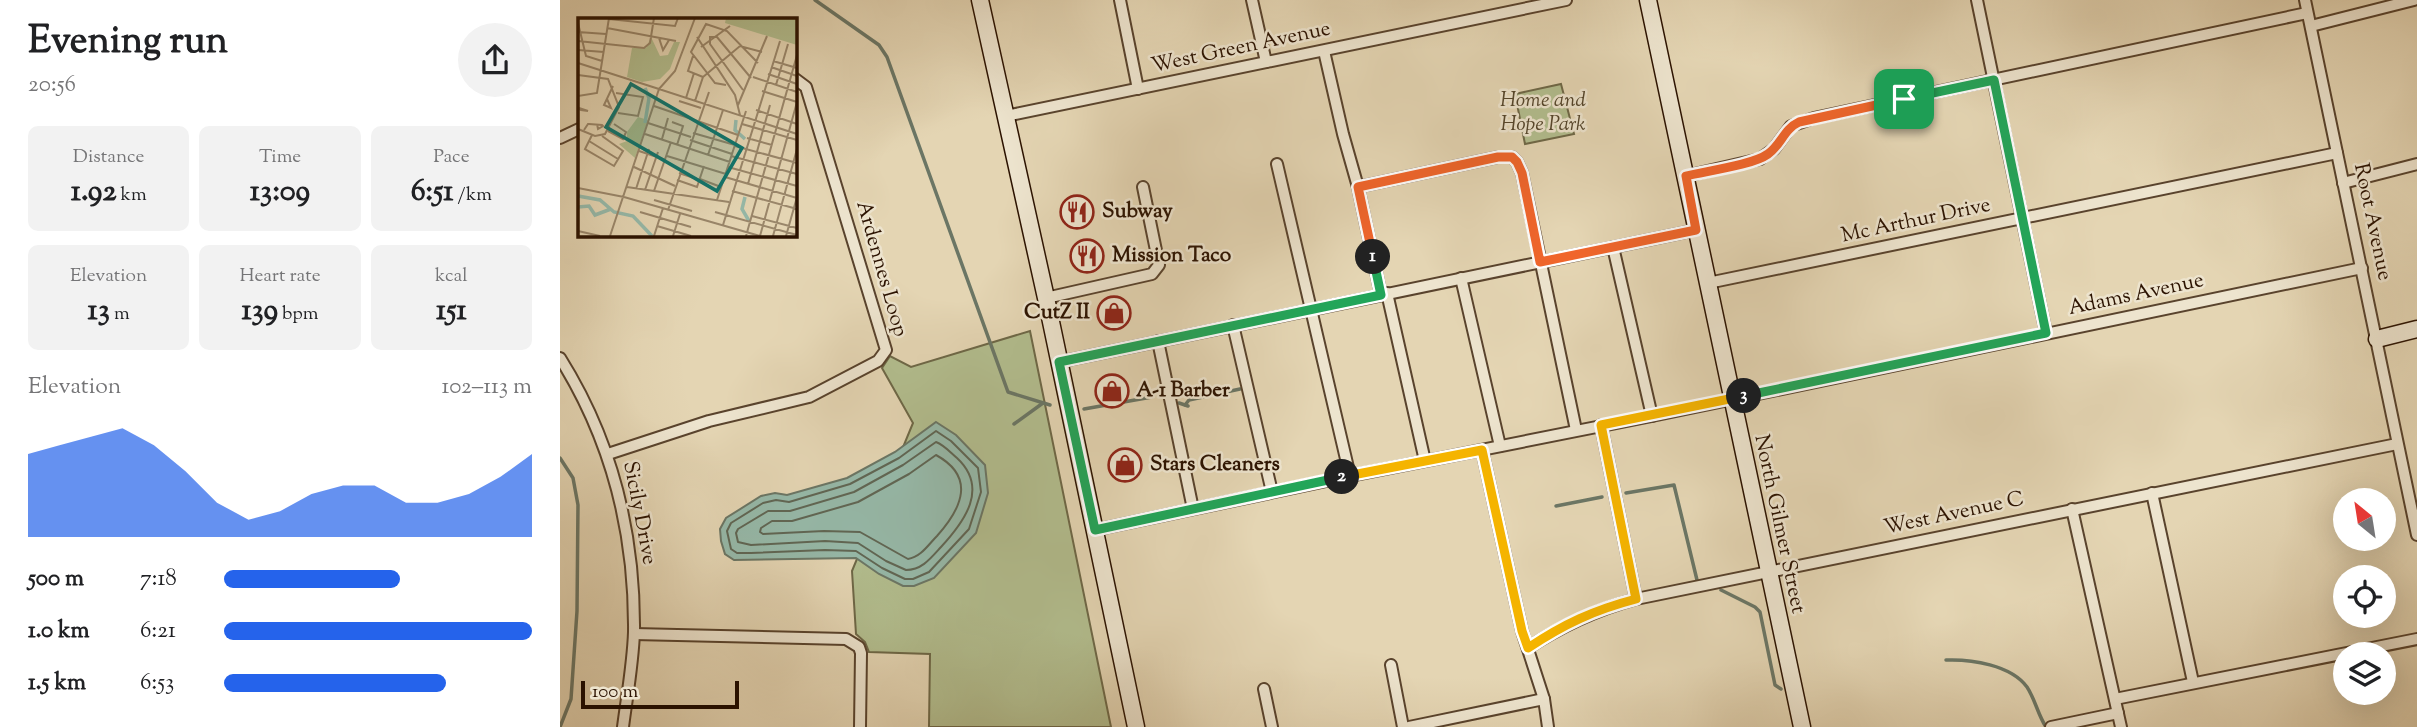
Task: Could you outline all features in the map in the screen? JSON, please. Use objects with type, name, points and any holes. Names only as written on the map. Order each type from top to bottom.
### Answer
[{"type":"street","points":[[981,0],[1136,727]]},
{"type":"street","points":[[1119,0],[1139,89]]},
{"type":"street","points":[[1252,0],[1266,62]]},
{"type":"street","name":"West Green Avenue","points":[[1006,116],[1566,0]]},
{"type":"street","name":"North Gilmer Street","points":[[1648,0],[1802,727]]},
{"type":"street","points":[[1977,0],[2046,333]]},
{"type":"street","name":"Root Avenue","points":[[2305,0],[2398,444],[2413,496],[2417,535]]},
{"type":"street","points":[[2311,26],[2414,0]]},
{"type":"street","points":[[1686,176],[1760,159],[1773,149],[1791,126],[1799,122],[2307,13]]},
{"type":"street","points":[[1325,51],[1343,134],[1425,461]]},
{"type":"street","name":"Ardennes Loop","points":[[608,454],[709,421],[809,397],[878,361],[886,350],[806,87],[796,78]]},
{"type":"street","points":[[560,138],[578,129]]},
{"type":"street","name":"Mc Arthur Drive","points":[[1708,283],[2337,153]]},
{"type":"street","points":[[1358,187],[1498,157],[1512,157],[1517,162],[1522,173],[1576,430]]},
{"type":"street","points":[[1277,164],[1350,476]]},
{"type":"street","points":[[2343,183],[2417,164]]},
{"type":"street","points":[[1046,298],[1155,272],[1159,265],[1143,187]]},
{"type":"street","points":[[1059,362],[1696,230]]},
{"type":"street","points":[[1613,247],[1652,416]]},
{"type":"street","name":"Adams Avenue","points":[[1095,530],[2362,268]]},
{"type":"street","points":[[1461,278],[1500,446]]},
{"type":"street","points":[[1233,325],[1272,492]]},
{"type":"street","points":[[2377,339],[2417,329]]},
{"type":"street","points":[[1158,341],[1193,509]]},
{"type":"street","name":"Sicily Drive","points":[[560,358],[576,383],[608,454],[630,548],[634,634],[623,727]]},
{"type":"street","points":[[1601,425],[1636,599]]},
{"type":"street","name":"West Avenue C","points":[[1528,648],[1590,613],[1636,599],[2398,444]]},
{"type":"street","points":[[1482,450],[1519,618],[1544,699],[1548,727]]},
{"type":"street","points":[[2152,493],[2193,682]]},
{"type":"street","points":[[2072,509],[2121,727]]},
{"type":"street","points":[[634,634],[846,639],[859,647],[861,653],[860,727]]},
{"type":"street","points":[[2115,699],[2417,639]]},
{"type":"street","points":[[1391,665],[1403,727]]},
{"type":"street","points":[[1264,689],[1272,727]]},
{"type":"street","points":[[1409,727],[1544,699]]},
{"type":"street","points":[[2052,727],[2118,713]]},
{"type":"green space","name":"Home and Hope Park","points":[[1561,84],[1574,134],[1525,144],[1515,94]]},
{"type":"green space","points":[[1030,331],[1111,727],[929,727],[930,654],[869,652],[865,642],[856,634],[852,571],[913,423],[882,368],[890,356],[911,367]]},
{"type":"water","points":[[936,422],[956,435],[985,465],[988,493],[976,533],[934,578],[914,586],[903,586],[856,558],[734,560],[725,554],[720,529],[726,518],[761,496],[775,493],[787,495],[847,478],[895,452]]},
{"type":"waterway","points":[[815,0],[879,45],[887,57],[1008,392],[1050,405]]},
{"type":"waterway","points":[[1185,405],[1189,400],[1240,389]]},
{"type":"waterway","points":[[1084,409],[1152,397]]},
{"type":"waterway","points":[[1014,424],[1043,403]]},
{"type":"waterway","points":[[1179,403],[1188,406]]},
{"type":"waterway","points":[[560,458],[573,478],[578,505],[577,611],[571,699],[560,727]]},
{"type":"waterway","points":[[1626,493],[1674,485],[1697,580]]},
{"type":"waterway","points":[[1556,506],[1602,497]]},
{"type":"waterway","points":[[1721,590],[1760,612],[1775,685],[1781,689]]},
{"type":"waterway","points":[[1946,660],[1990,665],[2020,679],[2027,687],[2046,727]]},
{"type":"place","name":"Subway","points":[[1077,212]]},
{"type":"place","name":"Mission Taco","points":[[1087,256]]},
{"type":"place","name":"CutZ II","points":[[1114,313]]},
{"type":"place","name":"A-1 Barber","points":[[1112,391]]},
{"type":"place","name":"Stars Cleaners","points":[[1125,465]]},
{"type":"route","points":[[1994,80],[2046,333],[1601,425],[1636,599],[1590,613],[1528,648],[1482,450],[1095,530],[1059,362],[1381,295],[1358,187],[1498,157],[1512,157],[1522,173],[1540,262],[1696,230],[1686,176],[1760,159],[1773,149],[1791,126],[1799,122],[1904,99],[1994,80]]}]
